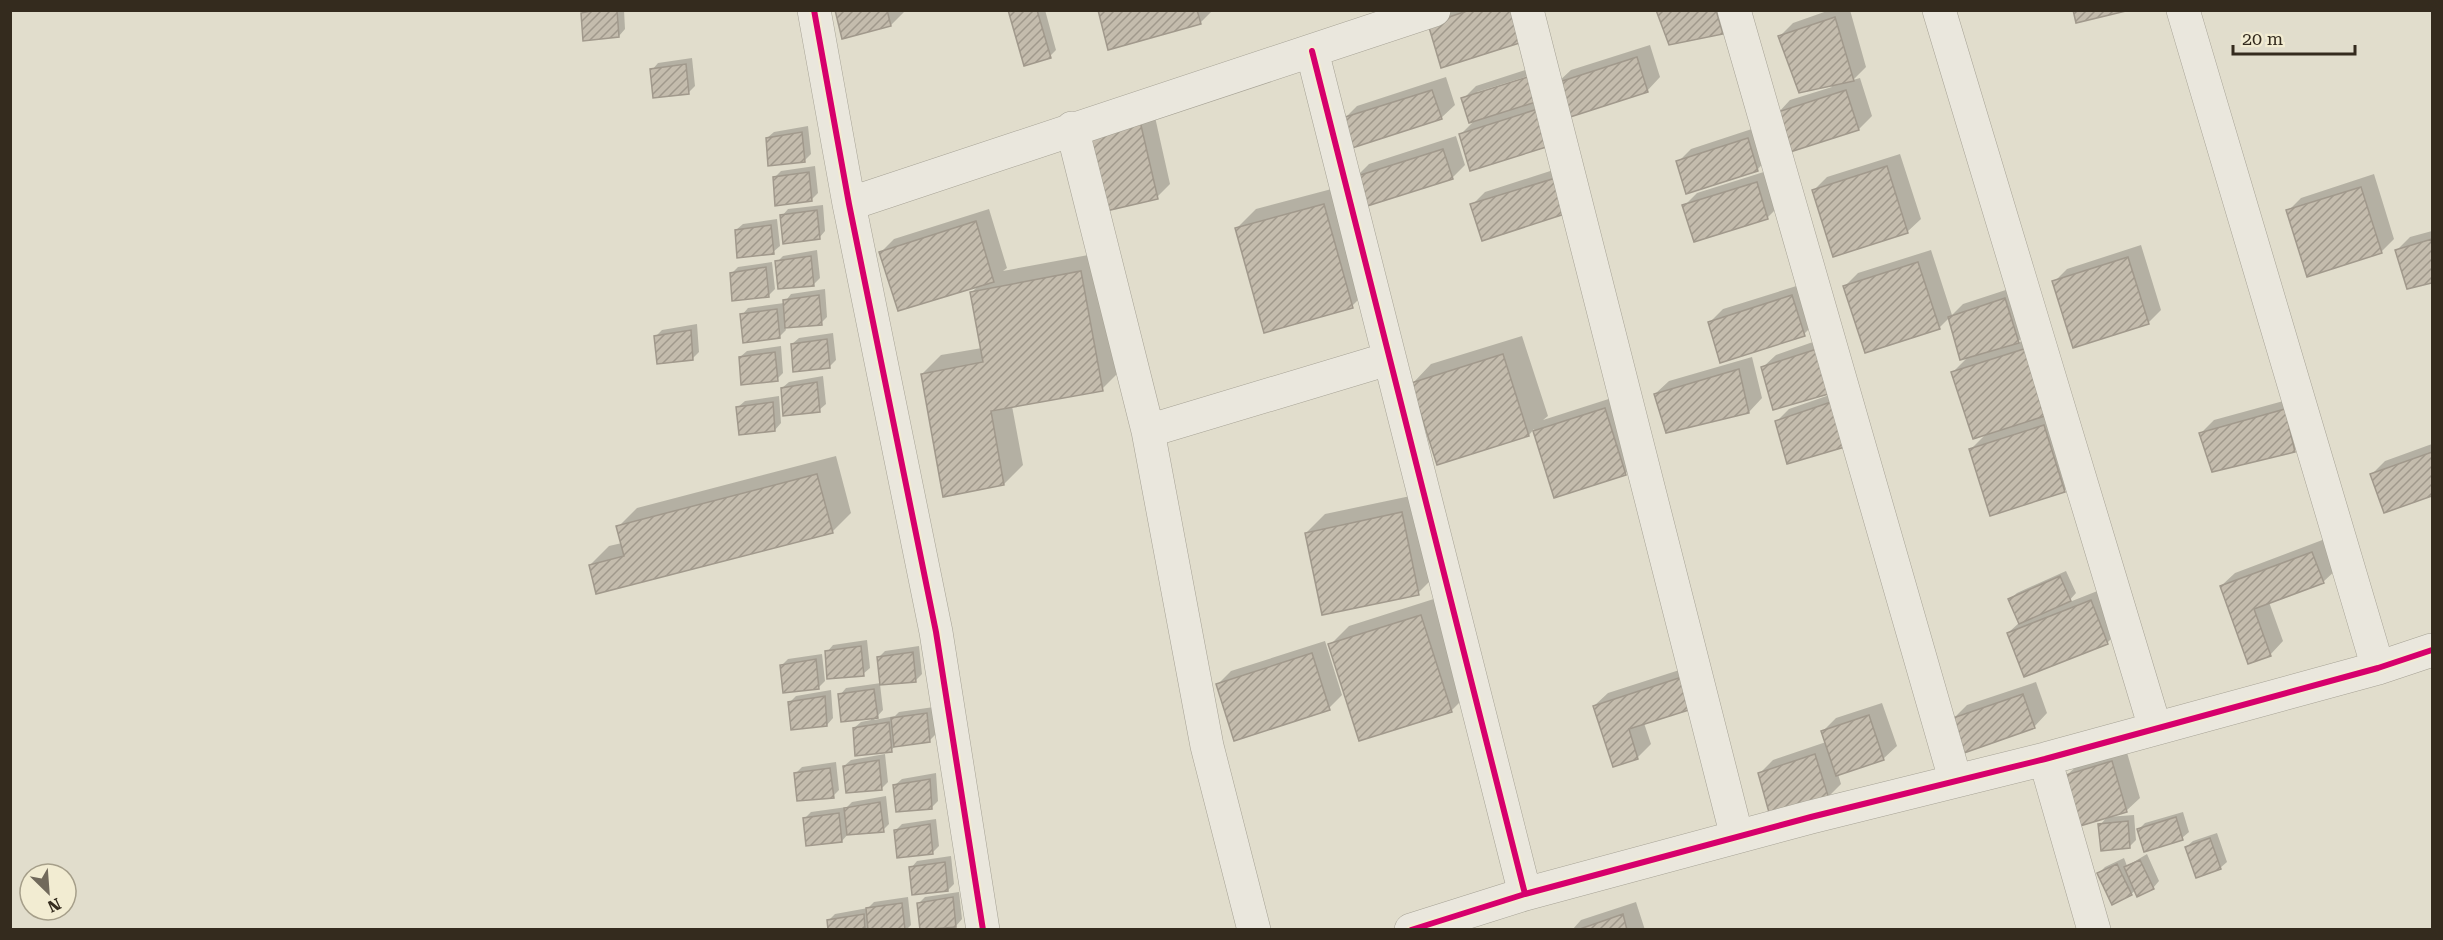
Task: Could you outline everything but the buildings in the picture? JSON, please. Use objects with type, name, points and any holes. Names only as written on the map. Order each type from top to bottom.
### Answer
[{"type":"street","points":[[814,10],[849,204],[936,632],[983,930]]},
{"type":"street","points":[[849,204],[1072,128],[1434,10]]},
{"type":"street","points":[[1527,10],[1737,837]]},
{"type":"street","points":[[1734,10],[1955,779]]},
{"type":"street","points":[[1939,10],[2155,728]]},
{"type":"street","points":[[2183,10],[2378,668]]},
{"type":"street","points":[[1312,51],[1388,359],[1512,908]]},
{"type":"street","points":[[1072,128],[1148,431],[1207,746],[1254,930]]},
{"type":"street","points":[[1148,431],[1388,359]]},
{"type":"street","points":[[1411,930],[1512,908],[1737,837],[1955,779],[2045,759],[2378,668],[2433,650]]},
{"type":"street","points":[[2045,759],[2094,930]]},
{"type":"cycle path","points":[[814,10],[849,204],[936,632],[983,930]]},
{"type":"cycle path","points":[[1312,51],[1525,894]]},
{"type":"cycle path","points":[[1411,930],[1525,894],[1811,817],[2045,759],[2378,668],[2432,650]]}]
